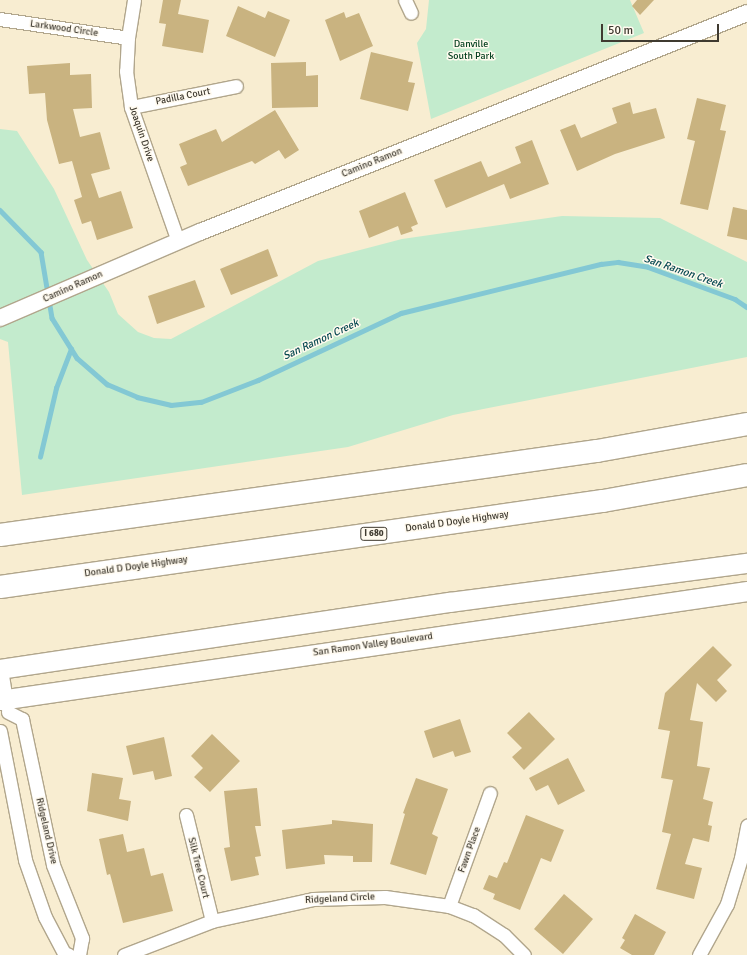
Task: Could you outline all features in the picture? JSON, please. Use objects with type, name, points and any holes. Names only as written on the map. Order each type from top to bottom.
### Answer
[{"type":"highway","points":[[0,535],[590,452],[747,424]]},
{"type":"highway","name":"Donald D Doyle Highway","points":[[0,587],[603,501],[747,475]]},
{"type":"main road","points":[[0,669],[433,604],[747,563]]},
{"type":"main road","name":"San Ramon Valley Boulevard","points":[[4,708],[747,591]]},
{"type":"street","name":"Joaquin Drive","points":[[134,0],[128,38],[126,71],[131,107],[178,241]]},
{"type":"street","points":[[405,0],[411,12]]},
{"type":"street","name":"Camino Ramon","points":[[0,318],[178,241],[747,13]]},
{"type":"street","name":"Larkwood Circle","points":[[0,19],[128,38]]},
{"type":"street","name":"Padilla Court","points":[[131,107],[236,86]]},
{"type":"street","points":[[0,669],[4,708]]},
{"type":"street","name":"Ridgeland Drive","points":[[4,708],[22,720],[53,865],[82,938],[80,955]]},
{"type":"street","points":[[0,731],[25,860],[45,917],[64,953],[69,955]]},
{"type":"street","name":"Fawn Place","points":[[449,906],[490,794]]},
{"type":"street","name":"Silk Tree Court","points":[[186,815],[212,921]]},
{"type":"street","points":[[699,955],[727,904],[742,858],[747,826]]},
{"type":"street","name":"Ridgeland Circle","points":[[124,955],[212,921],[313,899],[384,897],[449,906],[473,915],[504,935],[524,955]]},
{"type":"green space","name":"Danville South Park","points":[[429,0],[630,0],[644,33],[431,119],[417,43],[426,29]]},
{"type":"green space","points":[[0,129],[17,131],[54,189],[87,260],[109,292],[118,314],[138,332],[154,338],[171,339],[318,261],[402,239],[562,216],[660,218],[747,262],[747,357],[453,415],[348,447],[22,495],[8,342],[0,339]]},
{"type":"building","points":[[163,0],[181,0],[178,14],[209,20],[203,53],[162,46],[166,24],[159,23]]},
{"type":"building","points":[[637,0],[654,0],[640,15],[632,6]]},
{"type":"building","points":[[238,6],[265,18],[268,11],[290,20],[275,57],[226,36]]},
{"type":"building","points":[[344,12],[346,18],[359,13],[373,46],[340,61],[325,20]]},
{"type":"building","points":[[371,52],[413,62],[408,82],[415,83],[408,111],[360,99]]},
{"type":"building","points":[[306,62],[306,76],[318,75],[318,107],[272,108],[271,63]]},
{"type":"building","points":[[70,63],[70,75],[91,74],[92,108],[73,109],[80,137],[100,132],[110,169],[91,174],[99,198],[121,191],[133,228],[97,240],[91,221],[82,224],[74,200],[82,197],[72,161],[59,164],[47,120],[45,93],[29,94],[27,66]]},
{"type":"building","points":[[697,98],[726,105],[720,130],[726,131],[708,210],[680,204],[695,141],[687,139]]},
{"type":"building","points":[[630,102],[633,114],[656,108],[665,138],[615,154],[577,171],[560,130],[575,124],[581,138],[617,123],[612,108]]},
{"type":"building","points":[[275,110],[299,150],[285,159],[279,150],[255,164],[252,161],[188,186],[180,167],[187,164],[179,144],[216,129],[222,142]]},
{"type":"building","points":[[532,140],[549,184],[510,199],[504,184],[446,208],[434,180],[481,161],[488,177],[521,163],[515,147]]},
{"type":"building","points":[[405,192],[418,224],[411,227],[413,231],[401,235],[398,226],[369,238],[359,211]]},
{"type":"building","points":[[733,207],[747,210],[747,240],[727,236]]},
{"type":"building","points":[[268,249],[278,276],[231,295],[220,269]]},
{"type":"building","points":[[195,280],[205,307],[157,324],[148,296]]},
{"type":"building","points":[[713,646],[732,665],[717,680],[727,691],[716,702],[697,683],[690,720],[703,722],[697,766],[710,768],[703,799],[713,802],[708,825],[712,826],[709,842],[693,838],[685,864],[702,868],[694,899],[656,889],[671,834],[662,832],[673,780],[661,778],[670,731],[658,729],[665,693]]},
{"type":"building","points":[[529,712],[555,739],[524,770],[512,757],[522,748],[507,733]]},
{"type":"building","points":[[460,719],[471,752],[455,757],[453,751],[433,758],[424,731]]},
{"type":"building","points":[[212,734],[240,761],[210,792],[194,777],[203,768],[191,756]]},
{"type":"building","points":[[164,737],[172,776],[155,780],[153,771],[133,775],[126,746]]},
{"type":"building","points":[[568,758],[585,791],[558,805],[548,785],[536,791],[529,778]]},
{"type":"building","points":[[92,773],[123,778],[119,799],[131,801],[128,821],[87,811]]},
{"type":"building","points":[[416,778],[448,789],[432,834],[438,837],[426,875],[390,864],[405,814],[403,813]]},
{"type":"building","points":[[257,788],[261,826],[255,826],[261,856],[255,857],[259,875],[231,881],[224,848],[230,847],[224,791]]},
{"type":"building","points":[[526,815],[564,830],[551,862],[541,858],[520,910],[493,899],[495,894],[483,889],[489,875],[497,878],[504,862],[507,863]]},
{"type":"building","points":[[332,820],[373,824],[372,862],[353,862],[353,856],[324,855],[325,864],[286,869],[282,830],[332,824]]},
{"type":"building","points":[[123,834],[127,852],[144,848],[151,876],[163,873],[173,911],[123,923],[110,874],[107,875],[99,839]]},
{"type":"building","points":[[564,894],[593,919],[563,954],[534,929]]},
{"type":"building","points":[[635,914],[666,932],[654,955],[632,955],[620,948],[625,940],[622,938]]},
{"type":"waterway","name":"San Ramon Creek","points":[[0,210],[41,252],[52,318],[77,358],[107,384],[137,397],[171,405],[201,402],[258,380],[401,313],[601,264],[618,262],[648,267],[735,299],[747,307]]},
{"type":"waterway","points":[[40,457],[56,388],[71,349]]}]
